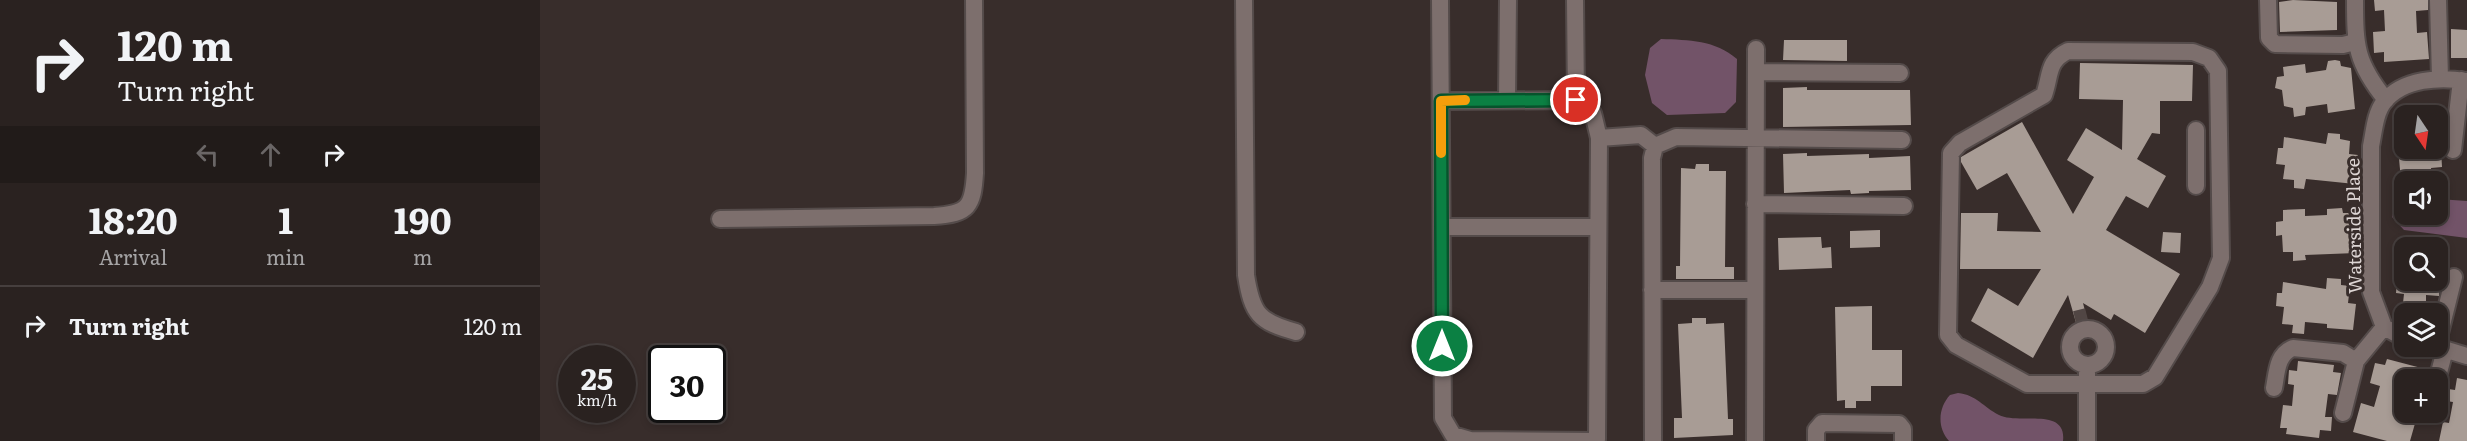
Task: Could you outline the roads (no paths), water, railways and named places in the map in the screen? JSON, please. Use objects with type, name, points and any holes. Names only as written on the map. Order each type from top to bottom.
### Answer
[{"type":"street","points":[[720,219],[954,215],[968,206],[974,194],[975,172],[974,0]]},
{"type":"street","points":[[1244,0],[1247,284],[1250,300],[1258,316],[1274,326],[1296,332]]},
{"type":"street","points":[[1440,0],[1443,418],[1453,435],[1470,440],[1597,440],[1599,138],[1593,113],[1576,100],[1441,101]]},
{"type":"street","points":[[1507,100],[1508,0]]},
{"type":"street","points":[[1575,0],[1576,100]]},
{"type":"street","points":[[2268,0],[2269,38],[2275,44],[2343,45],[2355,42]]},
{"type":"street","points":[[2355,0],[2355,42],[2366,71],[2385,100],[2412,84],[2440,79],[2464,80],[2453,150]]},
{"type":"street","points":[[2438,0],[2440,79]]},
{"type":"street","points":[[1755,441],[1756,49]]},
{"type":"street","points":[[2068,51],[2193,52],[2209,58],[2216,64],[2220,81],[2221,152],[2221,258],[2210,287],[2155,377],[2143,384],[2027,384],[1956,345],[1948,335],[1951,153],[1960,143],[2044,94],[2050,65],[2057,56],[2068,51]]},
{"type":"street","points":[[1756,72],[1900,73]]},
{"type":"street","name":"Waterside Place","points":[[2384,327],[2371,292],[2371,146],[2375,123],[2385,100]]},
{"type":"street","points":[[2196,130],[2196,186]]},
{"type":"street","points":[[1599,138],[1641,135],[1655,146]]},
{"type":"street","points":[[1655,146],[1676,137],[1902,140]]},
{"type":"street","points":[[1653,441],[1652,158],[1655,146]]},
{"type":"street","points":[[2196,152],[2221,152]]},
{"type":"street","points":[[1755,204],[1904,206]]},
{"type":"street","points":[[1442,227],[1598,227]]},
{"type":"street","points":[[2448,303],[2454,277]]},
{"type":"street","points":[[1652,290],[1754,290]]},
{"type":"street","points":[[2081,317],[2105,330],[2106,341],[2103,358],[2087,365],[2076,360],[2065,334],[2081,317]]},
{"type":"street","points":[[2343,412],[2356,361],[2384,327],[2394,332]]},
{"type":"street","points":[[2070,349],[2072,337],[2082,329],[2094,329],[2106,341]]},
{"type":"street","points":[[2274,388],[2280,358],[2286,351],[2293,348],[2343,353],[2356,361]]},
{"type":"street","points":[[2448,349],[2467,356]]},
{"type":"street","points":[[2087,365],[2087,441]]},
{"type":"street","points":[[1816,441],[1816,430],[1822,423],[1899,424],[1903,429],[1903,441]]},
{"type":"tunnel","points":[[2075,319],[2087,316]]}]
